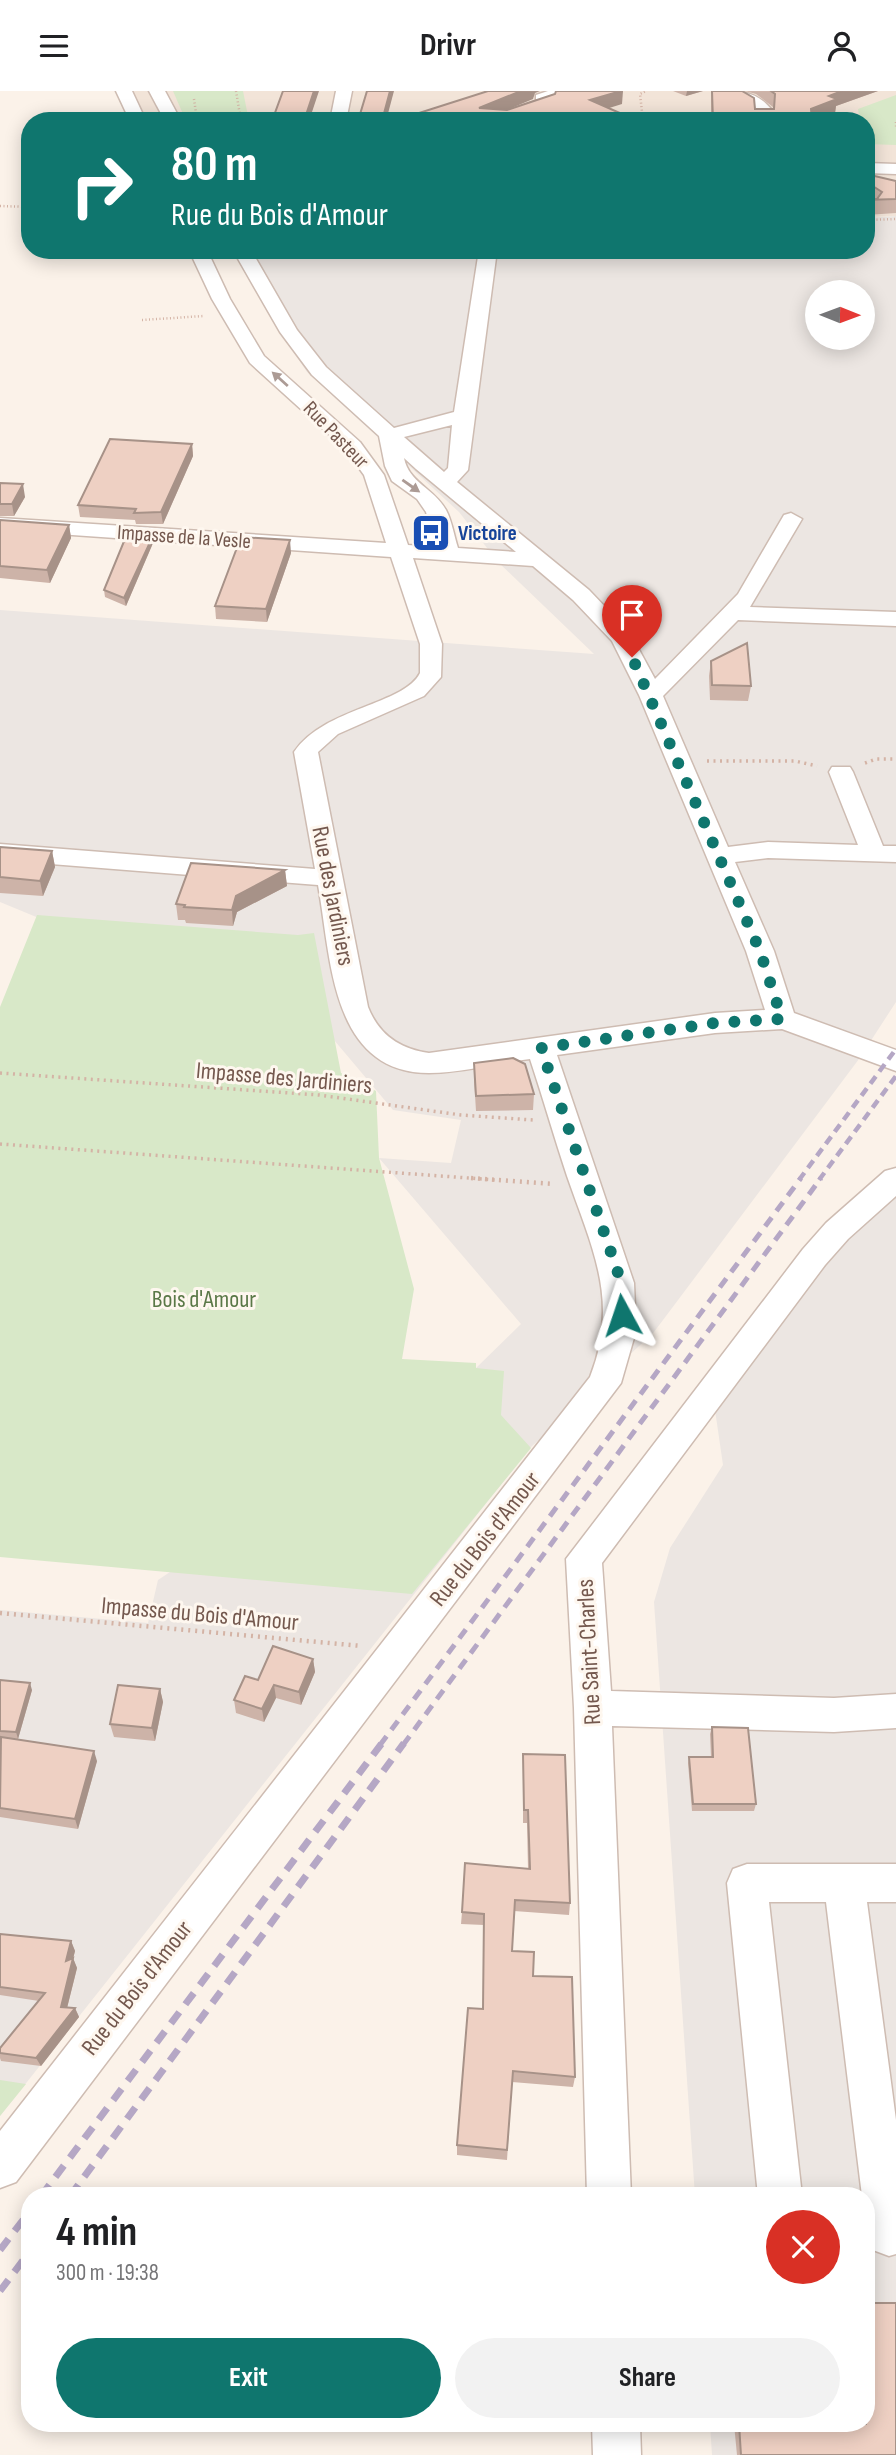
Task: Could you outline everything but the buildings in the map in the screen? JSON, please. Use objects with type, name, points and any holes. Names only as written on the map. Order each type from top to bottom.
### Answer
[{"type":"street","points":[[124,91],[134,112]]},
{"type":"street","points":[[157,91],[168,112]]},
{"type":"street","points":[[340,112],[344,91]]},
{"type":"street","points":[[516,112],[548,101],[541,98],[564,91]]},
{"type":"street","points":[[734,92],[754,100],[763,112]]},
{"type":"street","points":[[875,168],[896,169]]},
{"type":"street","name":"Rue Pasteur","points":[[202,259],[257,359],[353,446],[374,475],[431,644]]},
{"type":"street","points":[[248,259],[289,332],[319,371],[389,435],[581,595],[622,638],[651,695],[760,951],[782,1019]]},
{"type":"street","points":[[445,482],[458,470],[463,416],[487,259]]},
{"type":"street","points":[[389,435],[463,416]]},
{"type":"street","points":[[389,435],[395,466],[402,481],[424,495],[436,511],[449,555]]},
{"type":"street","points":[[651,695],[677,672],[747,597],[791,519]]},
{"type":"street","name":"Impasse de la Vesle","points":[[0,524],[539,559]]},
{"type":"street","points":[[494,557],[506,531]]},
{"type":"street","points":[[733,613],[896,619]]},
{"type":"street","name":"Rue des Jardiniers","points":[[431,644],[432,667],[428,681],[414,691],[320,735],[306,753],[306,765],[331,878],[354,1007],[358,1021],[373,1040],[396,1056],[429,1063],[541,1048]]},
{"type":"street","points":[[841,772],[885,854]]},
{"type":"street","points":[[719,856],[768,850],[885,854]]},
{"type":"street","points":[[0,852],[211,857],[331,878]]},
{"type":"street","points":[[541,1048],[715,1023],[782,1019],[896,1061]]},
{"type":"street","name":"Rue du Bois d'Amour","points":[[0,2166],[590,1403],[612,1365],[620,1341],[621,1293],[605,1231],[586,1187],[541,1048]]},
{"type":"street","name":"Rue Saint-Charles","points":[[609,2187],[593,1708],[584,1559],[814,1257],[837,1231],[896,1179]]},
{"type":"street","points":[[593,1708],[834,1714],[896,1711]]},
{"type":"street","points":[[779,2187],[747,1884],[896,1883]]},
{"type":"street","points":[[844,1884],[884,2234]]},
{"type":"street","points":[[616,2432],[617,2455]]},
{"type":"path","points":[[236,91],[239,112]]},
{"type":"path","points":[[641,112],[640,94],[646,91]]},
{"type":"path","points":[[194,99],[195,112]]},
{"type":"path","points":[[896,122],[896,129]]},
{"type":"path","points":[[0,207],[21,207]]},
{"type":"path","points":[[875,220],[896,219]]},
{"type":"path","points":[[142,320],[229,312]]},
{"type":"path","points":[[679,761],[795,761],[841,772],[876,759],[896,759]]},
{"type":"path","name":"Impasse des Jardiniers","points":[[0,1073],[319,1095],[461,1115],[565,1122]]},
{"type":"path","points":[[0,1144],[586,1187]]},
{"type":"path","name":"Impasse du Bois d'Amour","points":[[0,1613],[377,1648],[395,1655]]},
{"type":"shaded area","points":[[121,91],[896,91],[896,216],[875,217],[875,112],[130,112]]},
{"type":"shaded area","points":[[896,216],[896,1002],[859,1059],[654,1332],[530,1448],[0,2116],[0,1610],[148,1623],[158,1580],[476,1368],[521,1324],[379,1158],[451,1163],[461,1120],[393,1110],[334,1040],[0,902],[0,610],[594,654],[498,562],[459,512],[307,372],[289,345],[252,259],[875,259],[875,217]]},
{"type":"shaded area","points":[[896,1188],[896,2455],[712,2455],[711,2432],[875,2432],[875,2187],[694,2187],[654,1602],[670,1548],[723,1465],[715,1410],[843,1234]]},
{"type":"green space","points":[[173,91],[243,91],[247,112],[182,112]]},
{"type":"green space","points":[[896,95],[896,145],[875,144],[875,112],[858,112],[858,109]]},
{"type":"green space","name":"Bois d'Amour","points":[[37,915],[298,935],[314,933],[341,1073],[376,1091],[379,1158],[414,1289],[402,1359],[476,1363],[476,1368],[504,1371],[501,1415],[531,1448],[412,1594],[0,1557],[0,1007]]},
{"type":"green space","points":[[0,2080],[26,2084],[0,2116]]},
{"type":"railway","points":[[799,1180],[896,1049]]},
{"type":"railway","points":[[819,1180],[896,1076]]},
{"type":"railway","points":[[380,1745],[801,1178]]},
{"type":"railway","points":[[403,1745],[821,1178]]},
{"type":"railway","points":[[48,2187],[382,1743]]},
{"type":"railway","points":[[77,2187],[404,1743]]},
{"type":"railway","points":[[0,2250],[21,2223]]},
{"type":"railway","points":[[0,2291],[21,2263]]},
{"type":"place","name":"Victoire","points":[[431,533]]},
{"type":"route","points":[[622,1315],[618,1273],[605,1231],[586,1187],[541,1048],[715,1023],[782,1019],[760,951],[651,695],[632,657]]}]
